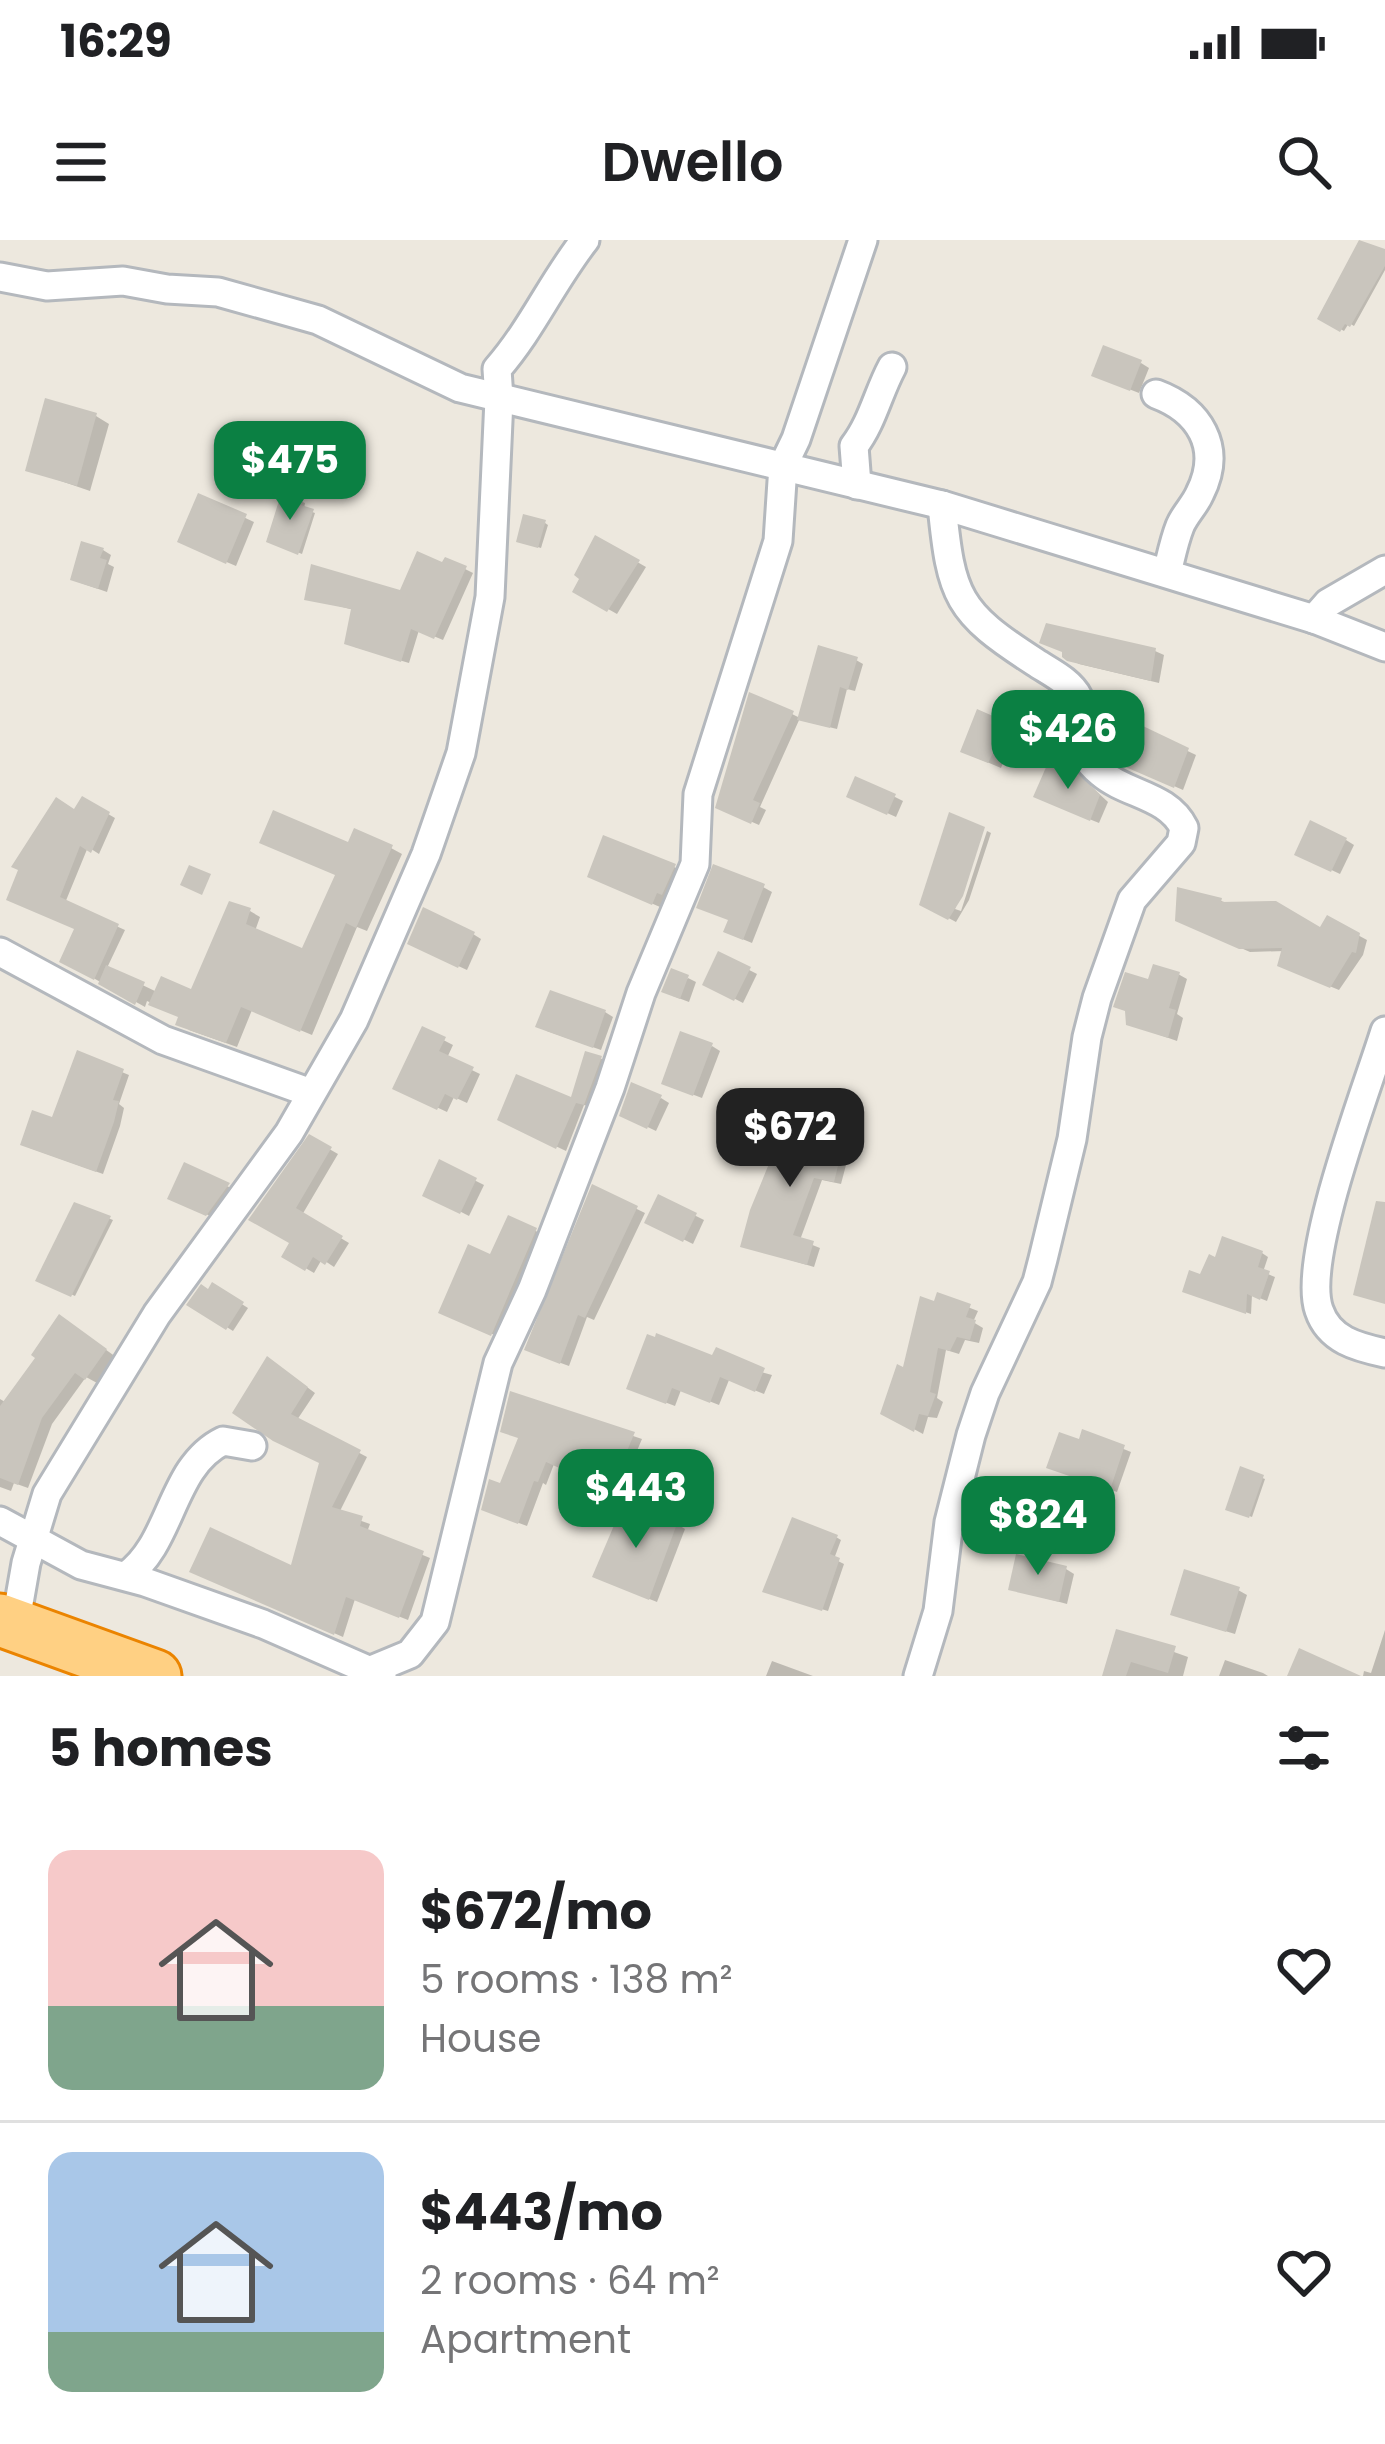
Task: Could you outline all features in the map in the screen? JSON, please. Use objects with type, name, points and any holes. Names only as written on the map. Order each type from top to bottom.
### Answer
[{"type":"highway","points":[[7,1623],[155,1676]]},
{"type":"street","points":[[7,1623],[46,1494],[157,1314],[289,1133],[354,1020],[385,950],[445,804],[460,753],[490,597],[497,369],[527,334],[542,300],[585,240]]},
{"type":"street","points":[[0,1520],[81,1565],[262,1624],[376,1674],[410,1654],[430,1632],[498,1363],[532,1290],[610,1088],[641,993],[691,875],[697,853],[700,786],[778,541],[784,466],[863,240]]},
{"type":"street","points":[[0,277],[47,286],[123,280],[218,292],[318,320],[460,388],[942,505],[1314,619],[1385,647]]},
{"type":"street","points":[[857,485],[854,446],[867,429],[892,367]]},
{"type":"street","points":[[1156,394],[1186,407],[1197,419],[1207,447],[1202,490],[1182,521],[1167,573]]},
{"type":"street","points":[[918,1676],[938,1611],[949,1522],[971,1435],[1037,1282],[1051,1231],[1097,998],[1132,901],[1180,844],[1184,828],[1165,806],[1116,784],[1090,764],[1082,752],[1081,703],[1071,687],[998,640],[968,610],[955,591],[948,565],[942,505]]},
{"type":"street","points":[[1314,619],[1328,603],[1385,570]]},
{"type":"street","points":[[0,952],[163,1040],[311,1093]]},
{"type":"street","points":[[1385,1031],[1315,1270],[1318,1308],[1330,1330],[1347,1343],[1385,1353]]},
{"type":"street","points":[[126,1576],[149,1554],[201,1455],[223,1441],[252,1445]]},
{"type":"building","points":[[1359,240],[1385,249],[1385,266],[1350,327],[1345,324],[1340,332],[1317,319]]},
{"type":"building","points":[[1103,345],[1142,360],[1130,391],[1091,376]]},
{"type":"building","points":[[45,398],[97,413],[77,486],[25,471]]},
{"type":"building","points":[[282,491],[304,498],[301,505],[314,509],[298,555],[266,542]]},
{"type":"building","points":[[198,493],[247,514],[226,564],[177,542]]},
{"type":"building","points":[[523,514],[546,520],[538,548],[516,542]]},
{"type":"building","points":[[595,535],[640,560],[607,612],[572,592],[579,579],[574,575]]},
{"type":"building","points":[[81,541],[104,548],[100,558],[107,560],[98,589],[70,580]]},
{"type":"building","points":[[417,551],[467,566],[434,639],[411,629],[401,662],[344,644],[351,609],[304,600],[311,564],[400,590]]},
{"type":"building","points":[[1046,623],[1156,648],[1151,681],[1067,661],[1062,652],[1039,643]]},
{"type":"building","points":[[818,645],[858,657],[848,690],[840,687],[830,728],[797,720]]},
{"type":"building","points":[[749,692],[794,711],[753,800],[760,803],[751,824],[715,808]]},
{"type":"building","points":[[1101,706],[1189,748],[1174,788],[1121,765],[1105,752],[1100,742]]},
{"type":"building","points":[[977,709],[1036,735],[1025,763],[994,751],[988,763],[960,752]]},
{"type":"building","points":[[1047,765],[1067,773],[1071,765],[1100,795],[1090,821],[1033,797]]},
{"type":"building","points":[[855,776],[896,794],[887,815],[846,797]]},
{"type":"building","points":[[82,796],[110,812],[91,853],[80,846],[60,897],[119,924],[94,980],[59,962],[74,929],[6,900],[18,870],[11,867],[56,797],[74,809]]},
{"type":"building","points":[[273,810],[348,842],[354,828],[393,845],[356,928],[346,923],[300,1032],[241,1007],[226,1043],[175,1025],[178,1017],[148,1005],[161,976],[191,989],[229,901],[251,908],[246,924],[302,948],[335,875],[259,843]]},
{"type":"building","points":[[949,812],[985,827],[963,896],[948,920],[919,905]]},
{"type":"building","points":[[1310,820],[1347,838],[1331,872],[1294,855]]},
{"type":"building","points":[[603,835],[676,864],[652,905],[587,877]]},
{"type":"building","points":[[713,864],[765,884],[743,940],[723,932],[728,920],[696,908]]},
{"type":"building","points":[[189,865],[211,874],[202,895],[180,885]]},
{"type":"building","points":[[1177,887],[1222,898],[1221,902],[1276,901],[1320,927],[1327,915],[1360,933],[1356,953],[1352,952],[1330,988],[1277,966],[1282,948],[1239,949],[1175,921]]},
{"type":"building","points":[[423,907],[475,932],[458,968],[407,944]]},
{"type":"building","points":[[718,951],[751,967],[734,1001],[702,985]]},
{"type":"building","points":[[1153,964],[1180,972],[1169,1008],[1176,1010],[1168,1038],[1126,1025],[1125,1011],[1113,1007],[1125,972],[1148,979]]},
{"type":"building","points":[[106,965],[145,982],[135,1005],[98,984]]},
{"type":"building","points":[[671,968],[689,975],[680,999],[661,992]]},
{"type":"building","points":[[550,990],[606,1010],[593,1048],[535,1027]]},
{"type":"building","points":[[422,1026],[446,1037],[439,1051],[474,1067],[457,1100],[445,1094],[437,1110],[392,1089]]},
{"type":"building","points":[[680,1031],[713,1043],[693,1096],[661,1084]]},
{"type":"building","points":[[77,1050],[124,1069],[113,1100],[119,1101],[114,1122],[96,1172],[20,1145],[32,1110],[52,1117]]},
{"type":"building","points":[[585,1051],[602,1056],[584,1105],[576,1103],[556,1149],[497,1120],[516,1074],[571,1097]]},
{"type":"building","points":[[631,1082],[662,1095],[647,1129],[619,1116]]},
{"type":"building","points":[[789,1115],[841,1134],[833,1156],[840,1158],[834,1182],[814,1178],[793,1235],[814,1241],[807,1265],[740,1247]]},
{"type":"building","points":[[309,1134],[332,1147],[296,1208],[343,1236],[325,1265],[313,1257],[305,1271],[281,1257],[289,1243],[248,1220]]},
{"type":"building","points":[[439,1159],[477,1178],[460,1214],[422,1196]]},
{"type":"building","points":[[184,1162],[230,1183],[206,1216],[167,1199]]},
{"type":"building","points":[[592,1184],[638,1206],[585,1318],[578,1315],[560,1364],[524,1350]]},
{"type":"building","points":[[658,1194],[697,1213],[683,1242],[644,1223]]},
{"type":"building","points":[[1376,1201],[1385,1202],[1385,1304],[1353,1295]]},
{"type":"building","points":[[74,1202],[111,1216],[71,1297],[35,1281]]},
{"type":"building","points":[[508,1215],[537,1228],[491,1336],[438,1313],[468,1244],[490,1254]]},
{"type":"building","points":[[1222,1236],[1263,1251],[1258,1267],[1270,1271],[1260,1300],[1247,1294],[1246,1314],[1182,1292],[1189,1270],[1200,1274],[1209,1254],[1215,1257]]},
{"type":"building","points":[[212,1282],[244,1302],[226,1330],[186,1305],[201,1284],[208,1289]]},
{"type":"building","points":[[937,1292],[971,1304],[966,1317],[976,1320],[970,1340],[957,1337],[950,1351],[938,1348],[930,1392],[936,1394],[928,1416],[919,1414],[914,1432],[880,1414],[897,1364],[903,1367],[920,1296],[934,1301]]},
{"type":"building","points":[[59,1314],[107,1349],[85,1380],[75,1373],[42,1418],[18,1485],[0,1478],[0,1406]]},
{"type":"building","points":[[656,1333],[712,1355],[716,1347],[765,1368],[755,1392],[720,1377],[710,1403],[672,1388],[666,1404],[626,1389],[647,1334],[655,1337]]},
{"type":"building","points":[[267,1356],[308,1387],[291,1414],[361,1450],[332,1507],[363,1516],[360,1526],[424,1551],[399,1618],[346,1597],[334,1635],[189,1572],[210,1527],[291,1565],[319,1463],[273,1441],[232,1413]]},
{"type":"building","points":[[510,1391],[635,1432],[616,1477],[583,1463],[577,1476],[546,1462],[518,1524],[481,1510],[489,1479],[500,1483],[518,1438],[500,1432]]},
{"type":"building","points":[[1082,1429],[1125,1445],[1110,1490],[1046,1468],[1059,1432],[1079,1439]]},
{"type":"building","points":[[1240,1466],[1264,1475],[1249,1518],[1225,1510]]},
{"type":"building","points":[[624,1502],[678,1521],[649,1600],[592,1577]]},
{"type":"building","points":[[792,1517],[838,1535],[830,1554],[840,1558],[822,1611],[762,1592]]},
{"type":"building","points":[[1016,1554],[1067,1566],[1059,1602],[1008,1590]]},
{"type":"building","points":[[1184,1569],[1240,1587],[1226,1632],[1170,1615]]},
{"type":"building","points":[[1116,1629],[1176,1646],[1168,1673],[1131,1662],[1126,1676],[1102,1676]]},
{"type":"building","points":[[1299,1648],[1361,1676],[1287,1676]]}]
